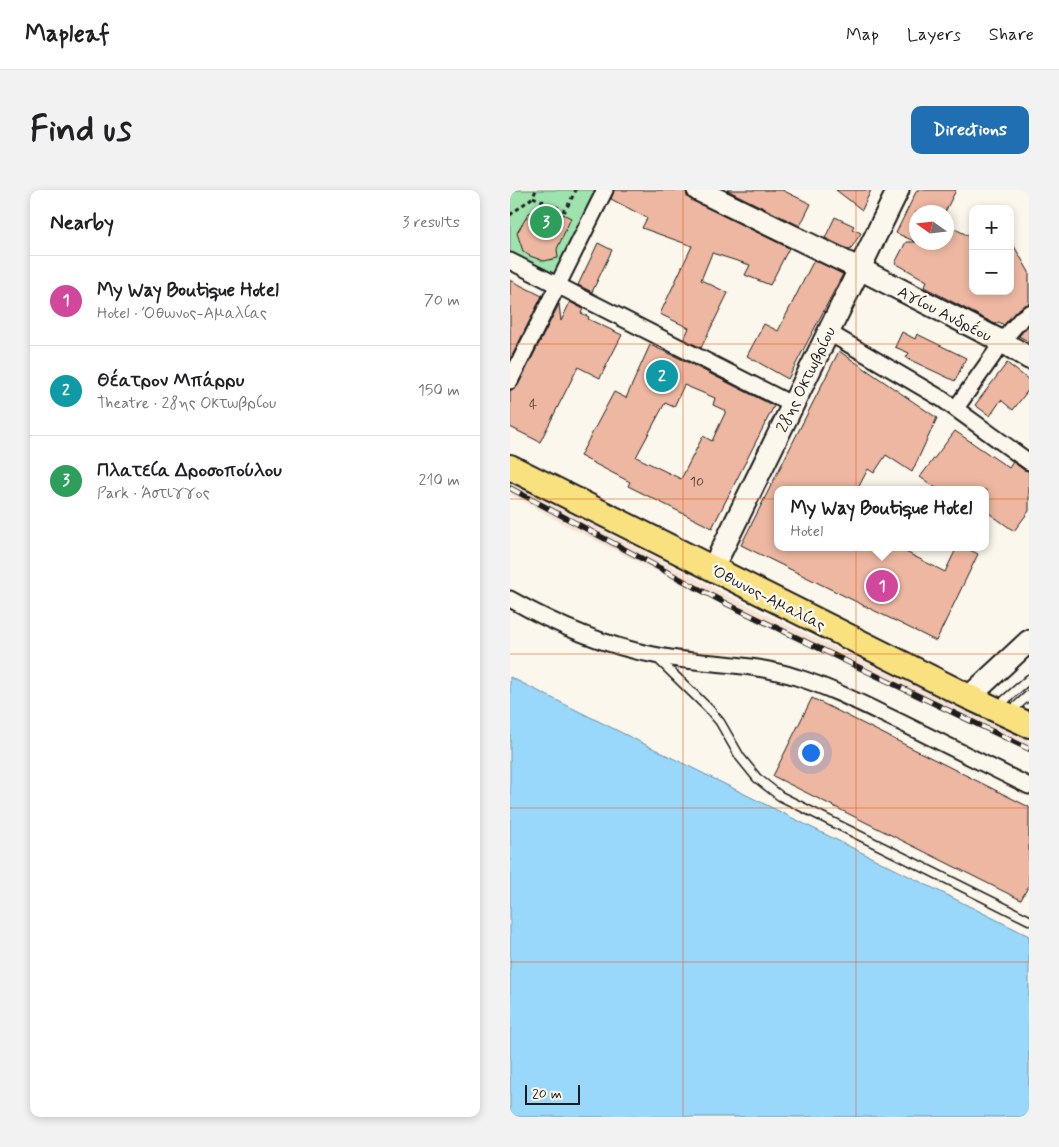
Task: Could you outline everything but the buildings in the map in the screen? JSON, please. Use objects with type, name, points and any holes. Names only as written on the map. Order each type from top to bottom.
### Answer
[{"type":"main road","name":"Αγίου Ανδρέου","points":[[698,190],[860,269],[1002,342],[1029,358]]},
{"type":"main road","name":"28ης Οκτωβρίου","points":[[713,568],[898,190]]},
{"type":"main road","name":"Όθωνος-Αμαλίας","points":[[510,467],[969,697],[1029,725]]},
{"type":"main road","points":[[969,697],[1029,641]]},
{"type":"street","points":[[510,382],[605,190]]},
{"type":"street","points":[[519,263],[557,285],[793,405]]},
{"type":"street","points":[[956,408],[1002,342],[1016,324],[1029,313]]},
{"type":"street","points":[[828,332],[956,408],[1029,462]]},
{"type":"street","points":[[510,599],[549,620],[588,637],[654,656],[769,670],[794,676],[833,690],[1029,786]]},
{"type":"lane","points":[[654,656],[720,722],[740,757],[756,778],[780,796],[1029,920]]},
{"type":"lane","points":[[1001,712],[1029,679]]},
{"type":"lane","points":[[1001,712],[1029,695]]},
{"type":"path","points":[[510,215],[533,197],[536,190]]},
{"type":"path","points":[[533,197],[565,211],[576,190]]},
{"type":"shaded area","points":[[510,482],[763,613],[1029,741],[1029,752],[758,623],[569,527],[510,494]]},
{"type":"green space","points":[[510,190],[600,190],[554,277],[510,254]]},
{"type":"water","points":[[510,677],[1029,936],[1029,1117],[510,1117]]},
{"type":"railway","points":[[510,488],[727,604],[1029,749]]},
{"type":"place","name":"Πλατεία Δροσοπούλου","points":[[546,222]]},
{"type":"place","name":"Θέατρον Μπάρρυ","points":[[662,376]]},
{"type":"place","name":"My Way Boutique Hotel","points":[[882,586]]}]
